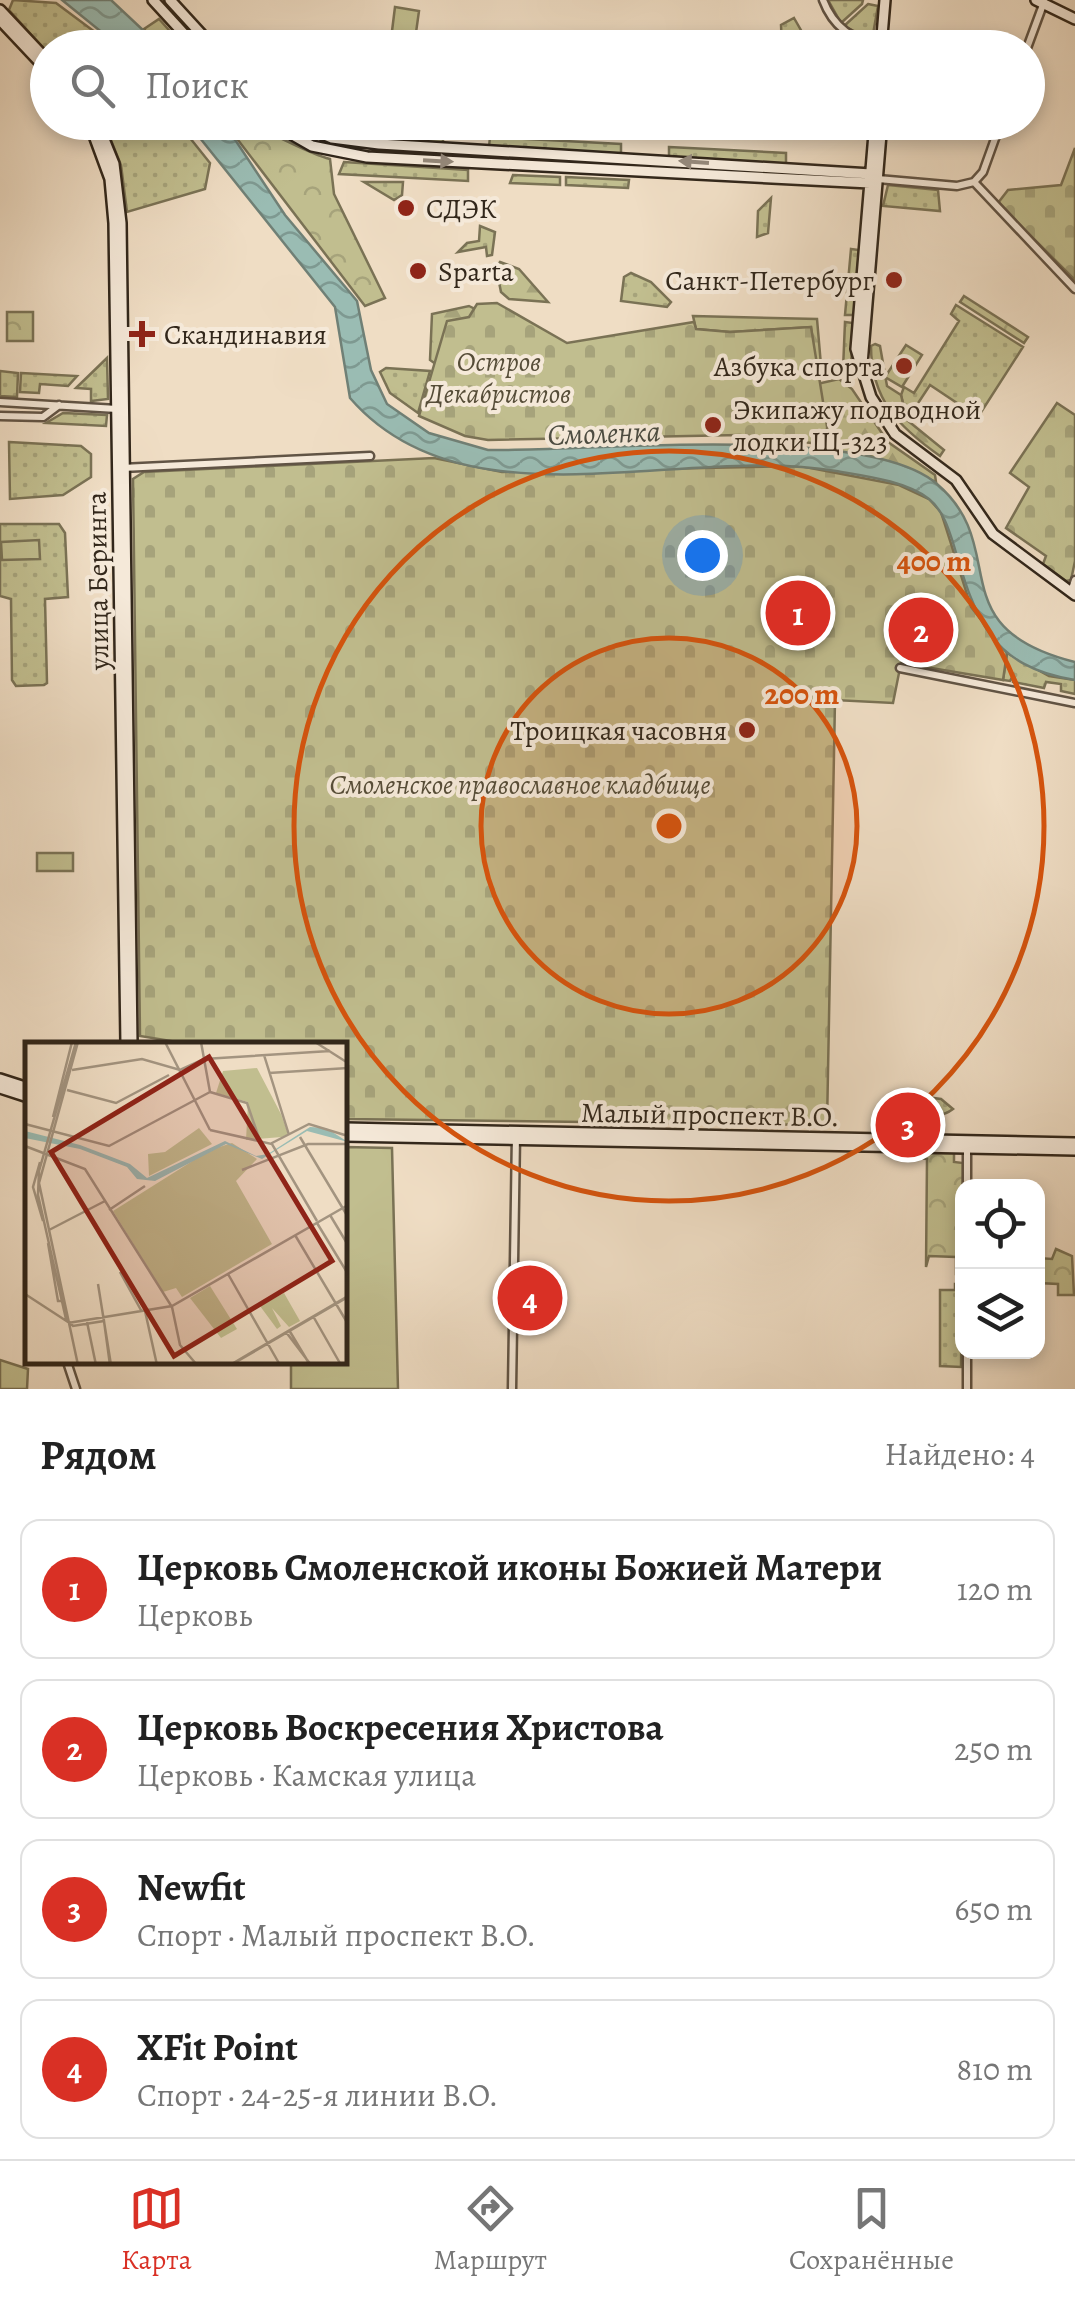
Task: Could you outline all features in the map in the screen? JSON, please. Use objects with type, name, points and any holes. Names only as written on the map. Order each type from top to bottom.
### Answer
[{"type":"street","points":[[153,0],[180,30]]},
{"type":"street","points":[[170,0],[198,30]]},
{"type":"street","points":[[823,0],[843,30]]},
{"type":"street","points":[[884,30],[887,0]]},
{"type":"street","points":[[1033,30],[1043,1],[1075,16]]},
{"type":"street","points":[[0,10],[30,42]]},
{"type":"street","points":[[0,20],[30,52]]},
{"type":"street","name":"улица Беринга","points":[[98,140],[113,194],[129,1042]]},
{"type":"street","points":[[302,140],[350,155],[754,179],[873,179]]},
{"type":"street","points":[[345,140],[754,166],[957,186],[974,182],[983,172],[994,140]]},
{"type":"street","points":[[876,140],[861,369],[871,397],[896,434],[956,480],[992,534],[1073,593],[1075,580]]},
{"type":"street","points":[[540,152],[540,167]]},
{"type":"street","points":[[754,166],[754,179]]},
{"type":"street","points":[[974,182],[1075,289]]},
{"type":"street","points":[[0,402],[120,409]]},
{"type":"street","points":[[0,416],[44,418],[59,405]]},
{"type":"street","points":[[121,468],[370,456]]},
{"type":"street","points":[[900,668],[1075,702]]},
{"type":"street","points":[[0,1079],[25,1087]]},
{"type":"street","points":[[0,1088],[25,1096]]},
{"type":"street","name":"Малый проспект В.О.","points":[[348,1128],[516,1136]]},
{"type":"street","name":"Малый проспект В.О.","points":[[348,1136],[1075,1147]]},
{"type":"street","points":[[512,1389],[516,1136]]},
{"type":"street","points":[[967,1144],[967,1179]]},
{"type":"street","points":[[967,1359],[967,1389]]},
{"type":"street","points":[[68,1364],[76,1389]]},
{"type":"green space","points":[[13,0],[56,3],[92,30],[30,30],[30,33],[9,10]]},
{"type":"green space","points":[[828,0],[863,0],[841,23]]},
{"type":"green space","points":[[868,4],[878,6],[874,30],[844,26]]},
{"type":"green space","points":[[395,7],[419,11],[416,30],[392,30]]},
{"type":"green space","points":[[794,18],[801,30],[781,30],[781,25]]},
{"type":"green space","points":[[159,19],[169,30],[145,30]]},
{"type":"green space","points":[[111,140],[192,140],[210,163],[205,189],[127,212],[121,165]]},
{"type":"green space","points":[[238,140],[284,140],[330,159],[334,194],[385,298],[365,306]]},
{"type":"green space","points":[[383,140],[443,140],[443,143]]},
{"type":"green space","points":[[490,140],[621,144],[621,155],[489,147]]},
{"type":"green space","points":[[669,147],[786,153],[786,164],[669,157]]},
{"type":"green space","points":[[1075,148],[1075,280],[998,203],[1008,190],[1061,185]]},
{"type":"green space","points":[[546,158],[748,170],[750,171],[547,161]]},
{"type":"green space","points":[[344,162],[468,170],[468,181],[339,174]]},
{"type":"green space","points":[[513,175],[560,177],[560,185],[510,183]]},
{"type":"green space","points":[[566,177],[629,180],[628,188],[566,185]]},
{"type":"green space","points":[[364,182],[403,182],[402,195],[394,200]]},
{"type":"green space","points":[[888,185],[938,190],[940,211],[883,206]]},
{"type":"green space","points":[[771,198],[768,233],[757,237],[758,211]]},
{"type":"green space","points":[[480,226],[495,232],[492,255],[487,256],[486,247],[458,252],[467,243],[479,241]]},
{"type":"green space","points":[[851,249],[859,250],[854,315],[845,315]]},
{"type":"green space","points":[[500,262],[519,269],[548,302],[509,299],[501,292],[496,267]]},
{"type":"green space","points":[[631,273],[651,282],[671,302],[667,307],[621,301],[624,277]]},
{"type":"green space","points":[[964,296],[1028,337],[1024,343],[960,302]]},
{"type":"green space","name":"Остров Декабристов","points":[[497,303],[567,343],[694,322],[696,329],[730,332],[811,327],[830,445],[740,435],[488,440],[465,436],[419,416],[447,321],[469,317],[477,304]]},
{"type":"green space","points":[[956,305],[1023,347],[978,417],[930,385],[907,420],[901,395],[904,387],[914,393],[959,321],[951,314]]},
{"type":"green space","points":[[469,306],[477,310],[437,365],[430,360],[432,314]]},
{"type":"green space","points":[[7,312],[33,312],[33,341],[7,341]]},
{"type":"green space","points":[[693,316],[817,319],[822,377],[817,379],[811,327],[730,332],[696,329]]},
{"type":"green space","points":[[845,322],[853,323],[851,367],[843,370]]},
{"type":"green space","name":"Азбука спорта","points":[[906,345],[922,355],[902,387],[885,377]]},
{"type":"green space","points":[[871,346],[880,346],[887,386],[901,395],[907,420],[944,450],[940,456],[900,423],[882,397],[872,365]]},
{"type":"green space","points":[[107,358],[108,399],[91,401],[91,389],[76,388]]},
{"type":"green space","points":[[386,368],[430,371],[418,413],[390,393],[380,372]]},
{"type":"green space","points":[[0,371],[18,373],[17,397],[0,396]]},
{"type":"green space","points":[[21,373],[77,376],[68,386],[40,384],[39,393],[20,392]]},
{"type":"green space","points":[[839,379],[852,389],[888,442],[935,475],[936,482],[870,456],[830,453],[817,384]]},
{"type":"green space","points":[[1057,403],[1075,415],[1075,561],[1071,580],[1066,581],[1043,564],[1046,556],[1006,528],[1029,487],[1010,473]]},
{"type":"green space","points":[[63,413],[107,415],[106,426],[46,423]]},
{"type":"green space","points":[[9,442],[81,446],[91,454],[91,477],[63,495],[10,499]]},
{"type":"green space","name":"Смоленское православное кладбище","points":[[434,458],[502,472],[800,466],[899,485],[929,499],[941,512],[971,607],[1007,653],[1003,680],[901,663],[893,703],[835,700],[827,1125],[348,1119],[348,1042],[177,1042],[140,1036],[133,479],[144,472]]},
{"type":"green space","points":[[0,524],[59,524],[65,533],[68,597],[45,599],[44,685],[16,686],[12,680],[11,599],[0,596]]},
{"type":"green space","points":[[39,540],[40,559],[2,560],[1,542]]},
{"type":"green space","points":[[1007,653],[1049,676],[1075,680],[1075,694],[1061,691],[1061,684],[1046,682],[1044,688],[1013,682],[1013,676],[1010,681],[1003,680]]},
{"type":"green space","points":[[37,853],[73,853],[73,871],[37,871]]},
{"type":"green space","points":[[926,1097],[941,1099],[953,1109],[938,1115],[928,1113],[916,1102]]},
{"type":"green space","points":[[348,1147],[392,1148],[398,1389],[291,1389],[291,1364],[348,1364]]},
{"type":"green space","points":[[918,1153],[954,1153],[954,1162],[963,1163],[963,1179],[955,1179],[955,1257],[929,1256],[926,1267],[927,1159],[918,1158]]},
{"type":"green space","points":[[1056,1249],[1072,1256],[1074,1295],[1058,1295],[1058,1284],[1045,1283],[1045,1258],[1052,1259]]},
{"type":"green space","points":[[940,1290],[955,1290],[955,1359],[961,1359],[961,1367],[940,1366]]},
{"type":"green space","points":[[0,1360],[28,1369],[27,1389],[0,1389]]},
{"type":"water","points":[[62,0],[111,0],[143,30],[99,30]]},
{"type":"water","points":[[202,140],[235,140],[285,215],[357,301],[371,370],[387,404],[429,433],[488,450],[723,444],[851,453],[901,465],[937,484],[959,509],[971,534],[991,607],[1006,629],[1033,647],[1075,662],[1075,680],[1024,664],[991,635],[970,595],[942,514],[920,493],[885,480],[776,466],[579,474],[514,472],[453,462],[398,438],[350,398],[335,307]]},
{"type":"place","name":"СДЭК","points":[[406,208]]},
{"type":"place","name":"Sparta","points":[[418,271]]},
{"type":"place","name":"Санкт-Петербург","points":[[894,280]]},
{"type":"place","name":"Скандинавия","points":[[142,334]]},
{"type":"place","name":"Азбука спорта","points":[[904,366]]},
{"type":"place","name":"Экипажу подводной лодки Щ-323","points":[[713,425]]},
{"type":"place","name":"Церковь Смоленской иконы Божией Матери","points":[[798,613]]},
{"type":"place","name":"Церковь Воскресения Христова","points":[[921,630]]},
{"type":"place","name":"Троицкая часовня","points":[[747,730]]},
{"type":"place","name":"Newfit","points":[[908,1125]]},
{"type":"place","name":"XFit Point","points":[[530,1298]]},
{"type":"water label","name":"Смоленка","points":[[604,433]]}]
